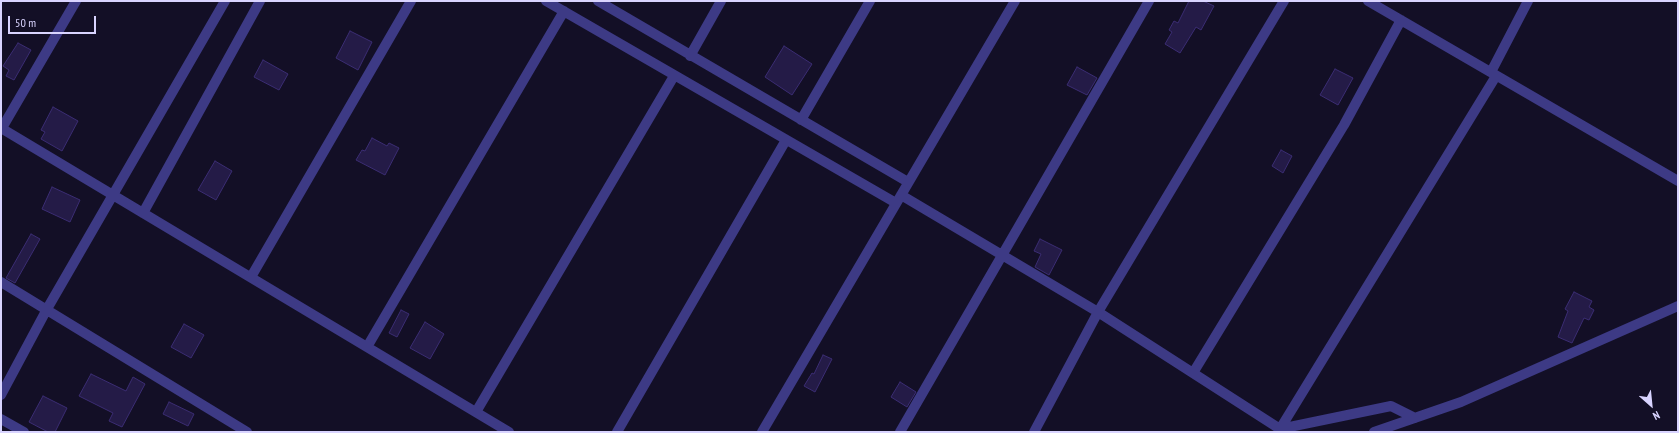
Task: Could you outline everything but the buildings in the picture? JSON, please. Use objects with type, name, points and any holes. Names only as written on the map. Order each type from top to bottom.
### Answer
[{"type":"street","points":[[76,1],[1,128],[509,432]]},
{"type":"street","points":[[1,395],[47,309],[225,1]]},
{"type":"street","points":[[143,213],[260,1]]},
{"type":"street","points":[[251,278],[411,1]]},
{"type":"street","points":[[546,1],[786,140],[898,199],[1098,312],[1280,429],[1391,406],[1415,418]]},
{"type":"street","points":[[598,1],[908,182]]},
{"type":"street","points":[[690,56],[721,1]]},
{"type":"street","points":[[801,120],[870,1]]},
{"type":"street","points":[[762,432],[1015,1]]},
{"type":"street","points":[[900,432],[1149,1]]},
{"type":"street","points":[[1034,432],[1098,312],[1284,1]]},
{"type":"street","points":[[1368,1],[1678,181]]},
{"type":"street","points":[[1280,429],[1494,74],[1528,1]]},
{"type":"street","points":[[367,347],[564,11]]},
{"type":"street","points":[[1193,373],[1344,125],[1401,20]]},
{"type":"street","points":[[476,412],[674,76]]},
{"type":"street","points":[[617,432],[786,140]]},
{"type":"street","points":[[1,282],[247,432]]},
{"type":"street","points":[[1374,432],[1462,402],[1678,306]]},
{"type":"street","points":[[1,419],[24,432]]}]
